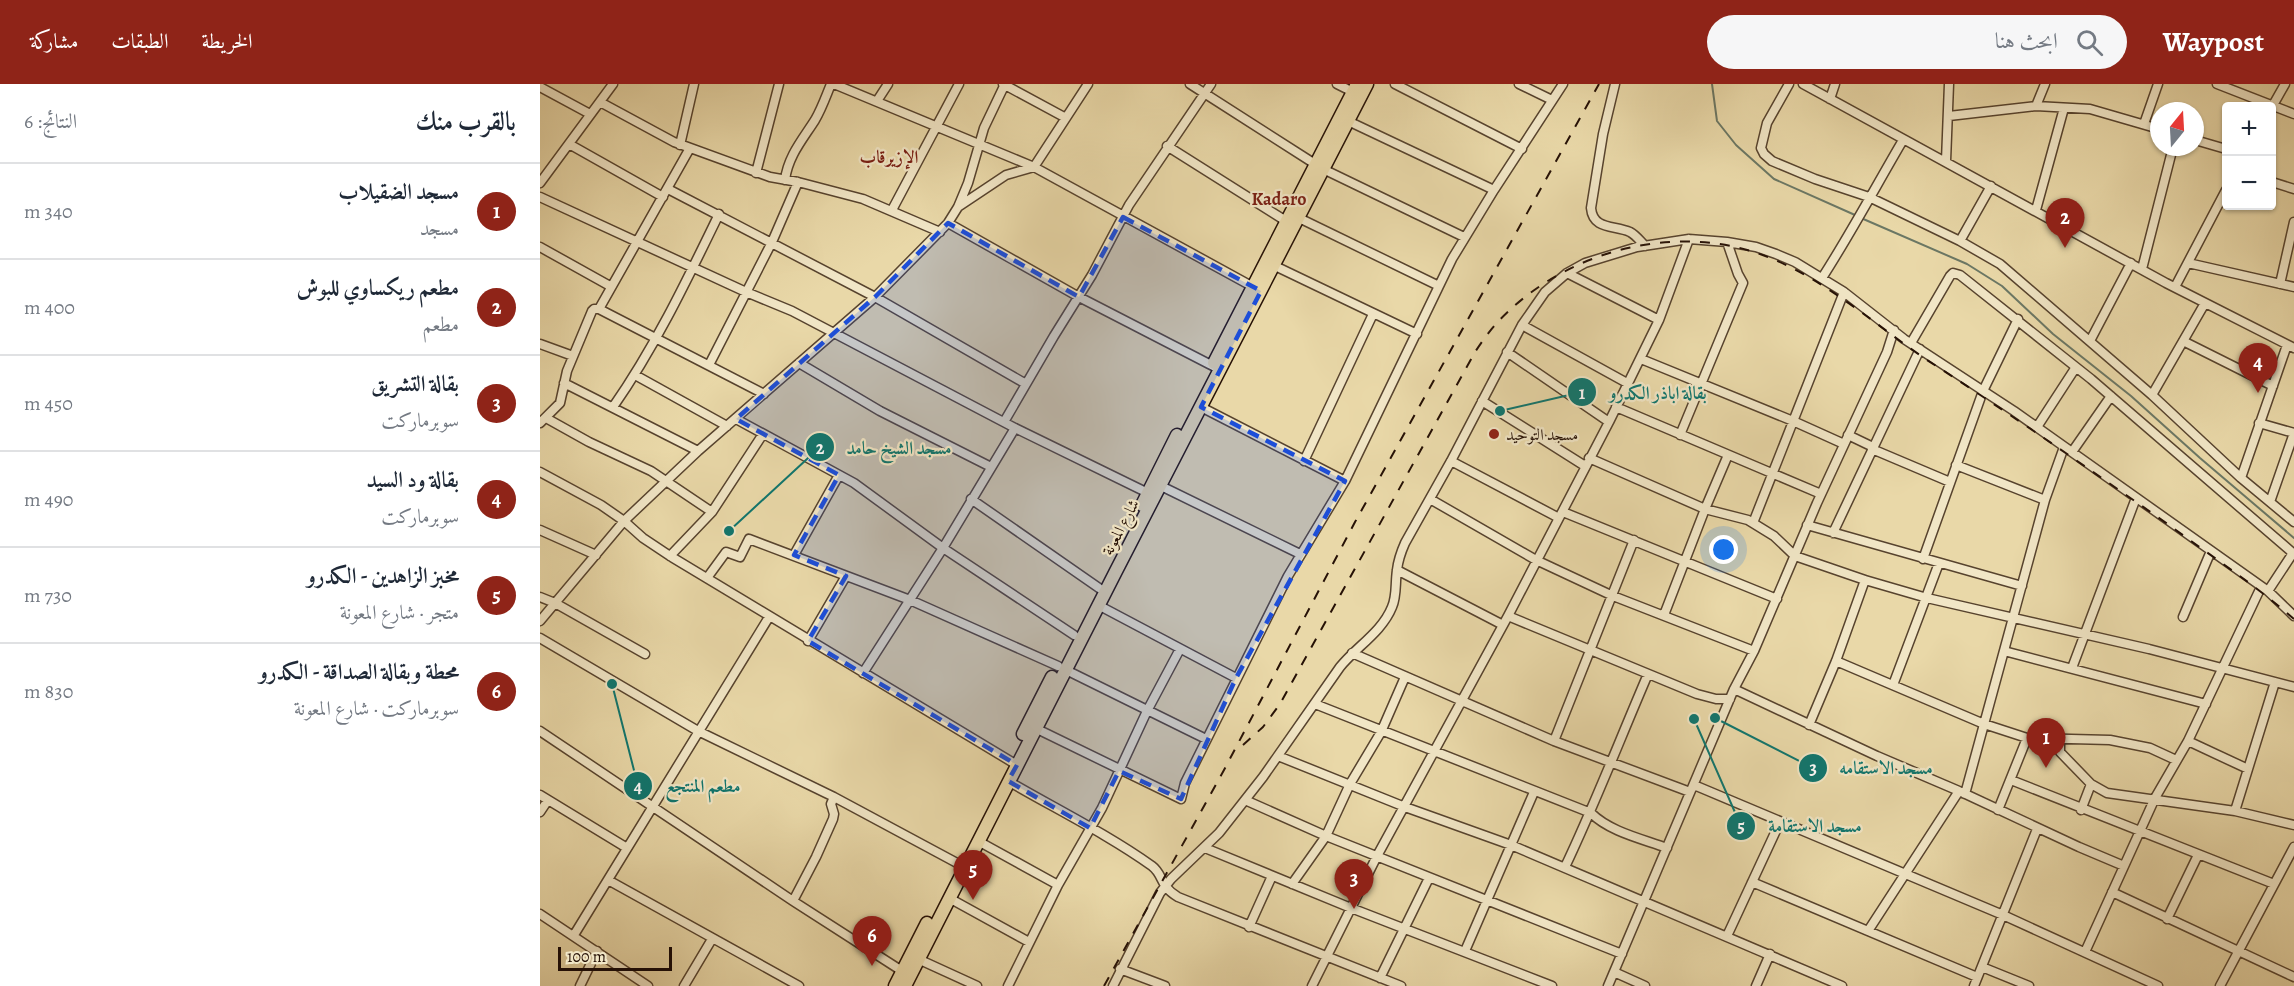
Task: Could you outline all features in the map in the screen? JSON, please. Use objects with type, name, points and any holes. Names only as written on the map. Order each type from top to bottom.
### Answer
[{"type":"highway","name":"شارع المعونة","points":[[1329,147],[1348,121],[1367,84]]},
{"type":"highway","name":"شارع المعونة","points":[[905,986],[957,863],[1161,486],[1257,289],[1286,221],[1319,167],[1355,88]]},
{"type":"highway","name":"شارع المعونة","points":[[895,986],[902,971],[949,898],[1008,781],[1013,763],[1035,728],[1074,635],[1213,366],[1257,289],[1275,266],[1299,218],[1319,167]]},
{"type":"street","points":[[541,179],[613,84]]},
{"type":"street","points":[[680,145],[694,84]]},
{"type":"street","points":[[756,173],[779,84]]},
{"type":"street","points":[[785,180],[794,152],[833,84],[1034,167],[1257,289]]},
{"type":"street","points":[[877,101],[888,84]]},
{"type":"street","points":[[892,210],[959,84]]},
{"type":"street","points":[[540,621],[624,521],[698,451],[876,297],[948,224],[972,174],[988,117],[1004,84],[1066,118]]},
{"type":"street","points":[[958,207],[1006,175],[1034,167],[1088,84]]},
{"type":"street","points":[[1190,84],[1319,167],[1464,237]]},
{"type":"street","points":[[1004,422],[1079,297],[1123,217],[1167,146],[1210,84]]},
{"type":"street","points":[[1337,84],[1355,88]]},
{"type":"street","points":[[1395,84],[1522,149]]},
{"type":"street","points":[[1519,84],[1552,100]]},
{"type":"street","points":[[1035,728],[1119,771],[1181,799],[1185,783],[1236,678],[1300,554],[1345,481],[1464,237],[1563,84]]},
{"type":"street","points":[[1615,84],[1603,134],[1591,208],[1592,215],[1595,221],[1605,226],[1629,232],[1644,246]]},
{"type":"street","points":[[1789,84],[1767,123],[1762,140],[1764,154],[1772,161],[1960,241],[2000,264],[2152,395],[2241,478],[2294,522]]},
{"type":"street","points":[[1803,84],[2175,287],[2291,347],[2273,386],[2241,478]]},
{"type":"street","points":[[1830,99],[1835,84]]},
{"type":"street","points":[[1946,161],[1949,84]]},
{"type":"street","points":[[2036,106],[2045,84]]},
{"type":"street","points":[[2144,124],[2158,84]]},
{"type":"street","points":[[2217,84],[2262,102]]},
{"type":"street","points":[[2274,102],[2285,84]]},
{"type":"street","points":[[540,87],[590,114]]},
{"type":"street","points":[[600,102],[680,145],[756,173],[863,199],[940,232]]},
{"type":"street","points":[[1949,116],[2036,106],[2090,109],[2150,126]]},
{"type":"street","points":[[2276,107],[2294,114]]},
{"type":"street","points":[[2036,210],[2064,108]]},
{"type":"street","points":[[1348,121],[1494,190]]},
{"type":"street","points":[[1822,278],[1856,225],[1867,200],[1903,140]]},
{"type":"street","points":[[2204,143],[2222,148]]},
{"type":"street","points":[[568,144],[665,193],[719,214],[876,297],[1026,384]]},
{"type":"street","points":[[1167,146],[1286,221]]},
{"type":"street","points":[[599,309],[690,148]]},
{"type":"street","points":[[2142,269],[2171,156]]},
{"type":"street","points":[[709,365],[772,242],[798,182]]},
{"type":"street","points":[[2276,184],[2294,189]]},
{"type":"street","points":[[1960,241],[1991,186]]},
{"type":"street","points":[[540,197],[792,311],[1015,428],[1148,493]]},
{"type":"street","points":[[2175,287],[2222,198]]},
{"type":"street","points":[[613,407],[636,375],[719,214]]},
{"type":"street","points":[[1299,218],[1439,286]]},
{"type":"street","points":[[2280,285],[2294,222]]},
{"type":"street","points":[[948,224],[1079,297],[1213,366]]},
{"type":"street","points":[[1312,986],[1377,856],[1610,422],[1659,320],[1689,239]]},
{"type":"street","points":[[1113,986],[1164,887],[1205,848],[1245,800],[1352,653],[1372,635],[1389,614],[1395,594],[1397,570],[1405,543],[1522,325],[1545,292],[1567,273],[1585,263],[1644,246],[1689,239],[1756,247],[1776,254],[1844,292],[1911,343],[2068,449],[2265,589],[2294,615]]},
{"type":"street","points":[[1680,435],[1743,283],[1727,242]]},
{"type":"street","points":[[540,247],[610,286]]},
{"type":"street","points":[[2090,341],[2131,263]]},
{"type":"street","points":[[2188,263],[2294,287]]},
{"type":"street","points":[[1275,266],[1417,334]]},
{"type":"street","points":[[1567,273],[1659,320]]},
{"type":"street","points":[[1911,343],[1953,273],[1960,275],[2018,319],[2111,396],[2293,553],[2265,589],[2188,741],[2155,798],[2085,952]]},
{"type":"street","points":[[1753,523],[1844,292]]},
{"type":"street","points":[[2152,395],[2205,303]]},
{"type":"street","points":[[712,512],[651,471],[543,420],[560,403],[573,356],[594,309],[599,309],[764,394]]},
{"type":"street","points":[[1305,461],[1373,314]]},
{"type":"street","points":[[1923,559],[1983,391],[2018,319]]},
{"type":"street","points":[[1522,325],[1627,383]]},
{"type":"street","points":[[1608,986],[1734,689],[1778,599],[1807,525],[1887,352],[1894,330]]},
{"type":"street","points":[[2183,341],[2273,386]]},
{"type":"street","points":[[540,344],[573,356]]},
{"type":"street","points":[[1833,533],[1920,349]]},
{"type":"street","points":[[1507,352],[1610,422]]},
{"type":"street","points":[[1641,359],[1844,444]]},
{"type":"street","points":[[799,363],[880,411],[991,467]]},
{"type":"street","points":[[2037,428],[2076,367]]},
{"type":"street","points":[[636,375],[727,426]]},
{"type":"street","points":[[564,383],[698,451]]},
{"type":"street","points":[[1868,931],[1905,873],[1962,792],[1984,724],[2045,500],[2068,449],[2111,396]]},
{"type":"street","points":[[1482,401],[1587,462],[1705,509],[1753,523],[1774,536],[1795,556],[1927,598],[2294,687]]},
{"type":"street","points":[[1201,407],[1345,481]]},
{"type":"street","points":[[1616,407],[1821,494]]},
{"type":"street","points":[[736,419],[871,495],[943,548],[1074,635]]},
{"type":"street","points":[[2259,423],[2294,433],[2270,502]]},
{"type":"street","points":[[863,674],[943,548],[970,499],[1015,428]]},
{"type":"street","points":[[670,556],[712,512],[763,434]]},
{"type":"street","points":[[1848,435],[1950,482]]},
{"type":"street","points":[[1664,615],[1728,455]]},
{"type":"street","points":[[1451,461],[1561,515],[1634,540],[1778,599]]},
{"type":"street","points":[[1956,465],[2045,500]]},
{"type":"street","points":[[540,472],[601,505],[670,556],[1013,763]]},
{"type":"street","points":[[794,555],[839,475]]},
{"type":"street","points":[[1161,486],[1300,554]]},
{"type":"street","points":[[2072,668],[2136,498]]},
{"type":"street","points":[[970,499],[1099,588]]},
{"type":"street","points":[[1430,499],[1536,560],[1613,596],[1754,651]]},
{"type":"street","points":[[1807,525],[2022,586]]},
{"type":"street","points":[[540,530],[596,555]]},
{"type":"street","points":[[707,579],[726,552],[740,557],[748,539],[910,600],[1062,668],[1206,739]]},
{"type":"street","points":[[1554,741],[1634,540]]},
{"type":"street","points":[[2183,617],[2211,551]]},
{"type":"street","points":[[1893,685],[1939,563]]},
{"type":"street","points":[[1397,570],[1505,620],[1591,651],[1697,694],[1716,699],[1730,699]]},
{"type":"street","points":[[808,641],[846,576]]},
{"type":"street","points":[[1809,725],[1836,661],[1865,580]]},
{"type":"street","points":[[540,597],[555,603],[645,654]]},
{"type":"street","points":[[1098,605],[1236,678]]},
{"type":"street","points":[[574,935],[769,617]]},
{"type":"street","points":[[540,638],[698,731],[834,797],[957,863]]},
{"type":"street","points":[[1008,986],[1180,649]]},
{"type":"street","points":[[2004,651],[2206,704]]},
{"type":"street","points":[[1352,653],[1554,741],[1780,822],[1905,873],[2158,986]]},
{"type":"street","points":[[1836,661],[1984,724],[2027,738],[2110,740],[2150,748],[2176,760]]},
{"type":"street","points":[[1565,867],[1591,813],[1610,760],[1648,674]]},
{"type":"street","points":[[1292,884],[1326,836],[1350,784],[1381,732],[1405,677]]},
{"type":"street","points":[[2235,811],[2275,682]]},
{"type":"street","points":[[1734,689],[1809,725],[1962,792],[2037,829],[2124,866]]},
{"type":"street","points":[[1315,704],[1591,813],[1602,822],[1667,848]]},
{"type":"street","points":[[540,731],[651,807],[902,971]]},
{"type":"street","points":[[1998,810],[2027,738]]},
{"type":"street","points":[[2060,739],[2060,752],[2091,784],[2107,793],[2235,811],[2294,825]]},
{"type":"street","points":[[2188,741],[2248,769]]},
{"type":"street","points":[[1278,756],[1565,867],[1842,986]]},
{"type":"street","points":[[2011,780],[2081,810],[2274,884]]},
{"type":"street","points":[[1008,781],[1155,868],[1164,887],[1191,904],[1401,986]]},
{"type":"street","points":[[2081,810],[2091,784]]},
{"type":"street","points":[[1465,951],[1534,792]]},
{"type":"street","points":[[793,901],[833,819],[831,804],[834,797]]},
{"type":"street","points":[[540,812],[544,798],[627,848]]},
{"type":"street","points":[[1245,800],[1326,836],[1429,878],[1488,898],[1622,954]]},
{"type":"street","points":[[1727,936],[1780,822]]},
{"type":"street","points":[[1752,882],[1868,931],[1976,982],[2037,829]]},
{"type":"street","points":[[978,841],[1058,885]]},
{"type":"street","points":[[1205,848],[1552,986]]},
{"type":"street","points":[[2220,986],[2294,848]]},
{"type":"street","points":[[2167,919],[2198,855]]},
{"type":"street","points":[[1249,927],[1272,876]]},
{"type":"street","points":[[1380,978],[1429,878]]},
{"type":"street","points":[[608,880],[799,986]]},
{"type":"street","points":[[2112,892],[2294,977]]},
{"type":"street","points":[[949,898],[1029,942]]},
{"type":"street","points":[[540,914],[648,986]]},
{"type":"street","points":[[684,986],[712,939]]},
{"type":"street","points":[[580,986],[597,951]]},
{"type":"street","points":[[1756,986],[1770,954]]},
{"type":"street","points":[[918,959],[976,986]]},
{"type":"street","points":[[1982,967],[2029,986]]},
{"type":"street","points":[[1120,969],[1166,986]]},
{"type":"street","points":[[1614,972],[1645,986]]},
{"type":"highlighted area","points":[[1123,217],[1261,291],[1201,407],[1345,481],[1236,678],[1181,799],[1119,771],[1090,828],[1008,781],[1017,765],[808,641],[846,576],[794,555],[839,475],[736,419],[875,297],[948,223],[1079,297]]},
{"type":"waterway","points":[[1712,84],[1717,121],[1736,145],[1774,179],[1855,215]]},
{"type":"waterway","points":[[1861,218],[1967,264],[2002,286],[2053,334],[2131,396],[2294,538]]},
{"type":"railway","points":[[1104,986],[1224,770],[1355,522],[1599,84]]},
{"type":"railway","points":[[1243,745],[1263,727],[1280,704],[1475,352],[1492,328],[1517,303],[1542,284],[1569,269],[1628,248],[1659,243],[1689,241],[1720,244],[1749,251],[1804,274],[2169,525],[2248,582],[2294,619]]},
{"type":"place","name":"مطعم ريكساوي للبوش","points":[[2065,248]]},
{"type":"place","name":"بقالة ود السيد","points":[[2258,393]]},
{"type":"place","name":"بقالة اباذر الكدرو","points":[[1500,411]]},
{"type":"place","name":"مسجد التوحيد","points":[[1494,434]]},
{"type":"place","name":"مسجد الشيخ حامد","points":[[729,531]]},
{"type":"place","name":"مطعم المنتجع","points":[[612,684]]},
{"type":"place","name":"مسجد الاستقامه","points":[[1715,718]]},
{"type":"place","name":"مسجد الاستقامة","points":[[1694,719]]},
{"type":"place","name":"مسجد الضقيلاب","points":[[2046,768]]},
{"type":"place","name":"مخبز الزاهدين - الكدرو","points":[[973,900]]},
{"type":"place","name":"بقالة التشريق","points":[[1354,909]]},
{"type":"place","name":"محطة وبقالة الصداقة - الكدرو","points":[[872,966]]},
{"type":"district","name":"الإزيرقاب","points":[[889,157]]},
{"type":"district","name":"Kadaro","points":[[1279,199]]}]
